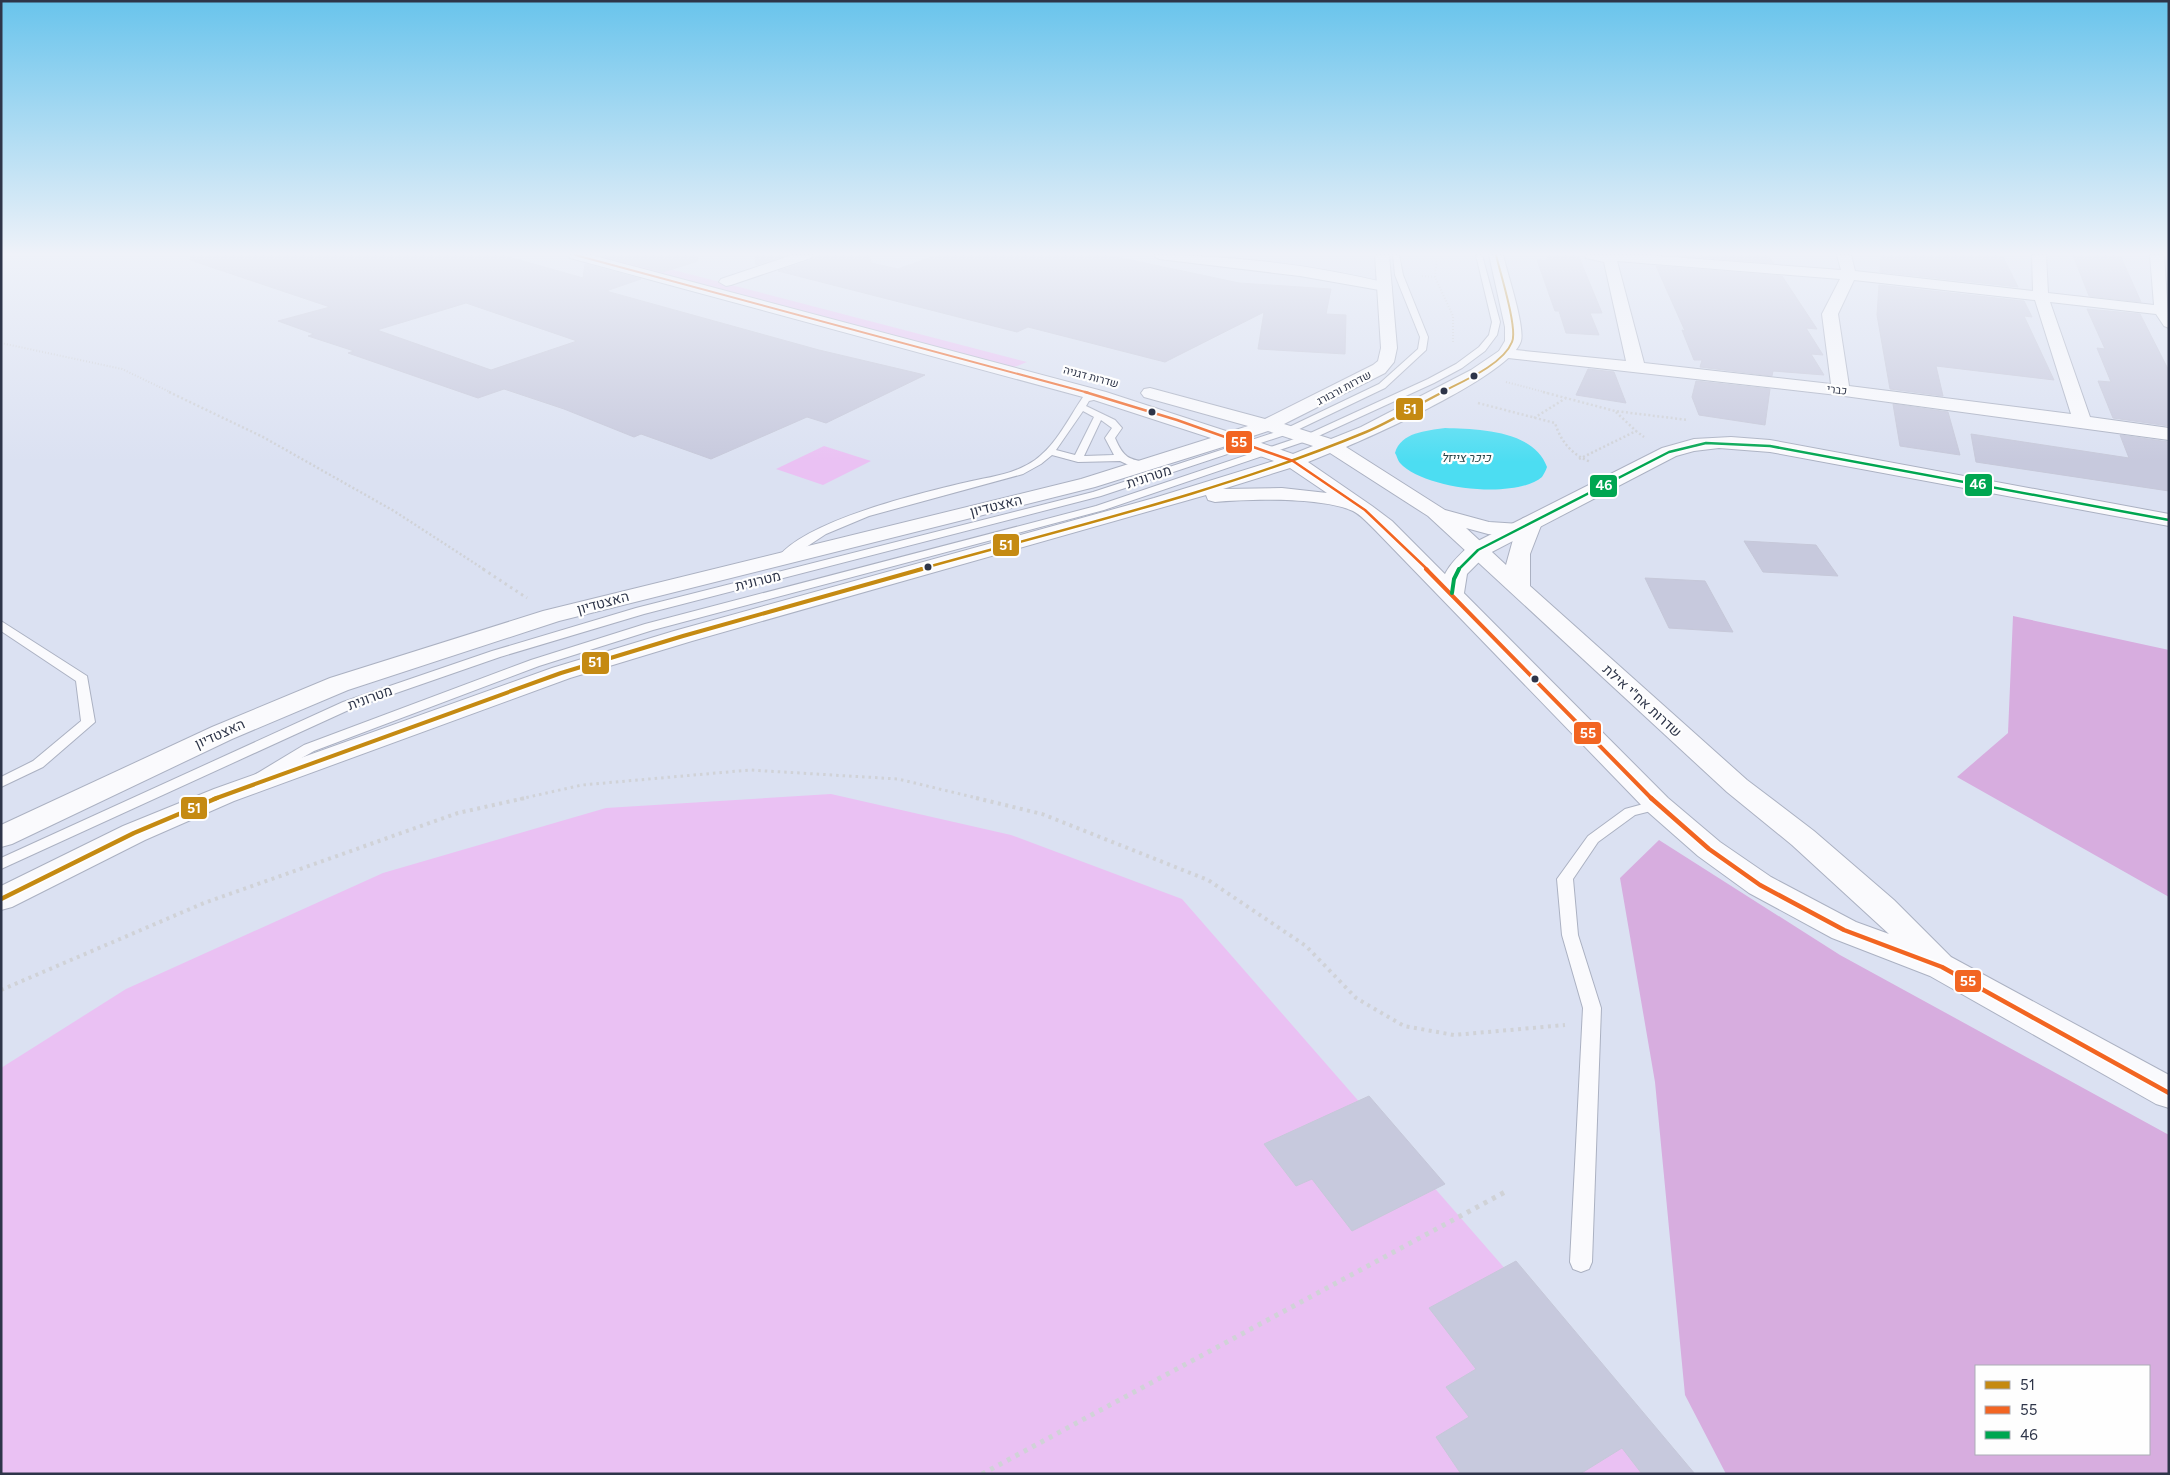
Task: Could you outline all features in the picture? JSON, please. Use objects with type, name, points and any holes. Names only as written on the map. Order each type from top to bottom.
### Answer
[{"type":"street","name":"שדרות דגניה","points":[[847,324],[1101,388],[1183,402],[1309,437]]},
{"type":"street","points":[[887,324],[1026,360]]},
{"type":"street","name":"שדרות ורבורג","points":[[1238,441],[1379,370],[1386,362],[1390,348],[1388,324]]},
{"type":"street","points":[[1,900],[134,833],[224,795],[561,673],[683,636],[1162,502],[1293,461],[1368,431],[1476,374],[1505,354],[1513,341],[1512,324]]},
{"type":"street","points":[[1626,324],[1636,366]]},
{"type":"street","points":[[1831,324],[1841,390]]},
{"type":"street","points":[[2049,324],[2082,421]]},
{"type":"street","name":"כברי","points":[[1505,354],[1636,366],[1841,390],[2169,434]]},
{"type":"street","name":"שדרות דגניה","points":[[1101,388],[1177,420],[1268,451]]},
{"type":"street","points":[[1183,402],[1243,407],[1276,405],[1325,398]]},
{"type":"street","points":[[1177,420],[1191,432],[1194,438],[1193,444],[1181,455]]},
{"type":"street","points":[[1368,431],[1370,460],[1378,474]]},
{"type":"street","name":"שדרות אח\"י אילת","points":[[1309,437],[1332,446],[1435,512],[1737,786],[1803,838],[1884,908],[1942,967]]},
{"type":"street","name":"האצטדיון","points":[[1,837],[222,733],[339,684],[551,616],[1049,493],[1181,455],[1238,441]]},
{"type":"street","points":[[1452,593],[1453,578],[1457,570],[1478,550],[1629,472],[1684,446],[1711,442],[1745,443],[1792,450],[2169,520]]},
{"type":"street","name":"שדרות אח\"י אילת","points":[[1268,451],[1293,461],[1365,510],[1452,593],[1658,804],[1709,848],[1760,885],[1844,930],[1942,967],[2169,1093]]},
{"type":"street","points":[[1162,502],[1232,494],[1266,494],[1324,499],[1365,510]]},
{"type":"street","points":[[1435,512],[1472,525],[1500,530],[1525,526]]},
{"type":"street","points":[[1519,588],[1516,567],[1525,526]]},
{"type":"lane","name":"מטרונית","points":[[1,864],[348,705],[496,654],[640,611],[1096,494],[1238,441],[1288,431],[1382,386],[1422,350],[1424,337],[1419,324]]},
{"type":"lane","name":"מטרונית","points":[[224,795],[309,748],[535,663],[649,626],[1100,508],[1309,437],[1431,382],[1459,366],[1482,349],[1493,335],[1496,324]]},
{"type":"lane","points":[[784,557],[826,529],[955,488],[1003,477],[1036,464],[1051,452],[1086,399],[1101,388]]},
{"type":"lane","points":[[1081,407],[1098,417],[1112,422],[1117,428],[1110,438],[1120,458]]},
{"type":"lane","points":[[1078,458],[1098,417]]},
{"type":"lane","points":[[1051,452],[1078,458],[1120,458],[1135,465],[1150,465]]},
{"type":"lane","points":[[1,625],[82,679],[88,722],[38,764],[1,783]]},
{"type":"lane","points":[[1581,1262],[1592,1008],[1570,935],[1565,879],[1593,839],[1630,812],[1658,804]]},
{"type":"path","points":[[1453,324],[1453,343]]},
{"type":"path","points":[[1,343],[122,369],[263,437],[394,511],[522,594],[551,616]]},
{"type":"path","points":[[1476,374],[1615,411],[1696,422]]},
{"type":"path","points":[[1441,393],[1555,423],[1558,436],[1579,459],[1629,472]]},
{"type":"path","points":[[1534,418],[1566,398]]},
{"type":"path","points":[[1615,411],[1636,432]]},
{"type":"path","points":[[1,990],[204,903],[458,813],[582,785],[750,770],[898,779],[1042,814],[1208,880],[1306,946],[1356,998],[1404,1026],[1454,1035],[1592,1022]]},
{"type":"path","points":[[982,1474],[1506,1192]]},
{"type":"shaded area","points":[[836,324],[880,324],[1027,362],[1007,370]]},
{"type":"shaded area","points":[[824,446],[871,461],[823,485],[776,469]]},
{"type":"shaded area","points":[[2013,616],[2169,650],[2169,897],[1957,777],[2008,733]]},
{"type":"shaded area","points":[[831,794],[1011,835],[1182,899],[1660,1446],[1676,1474],[1,1474],[1,1068],[126,989],[383,873],[606,808]]},
{"type":"shaded area","points":[[1659,840],[1840,955],[2169,1135],[2169,1474],[1726,1474],[1685,1395],[1655,1082],[1620,878]]},
{"type":"water","name":"כיכר צייזל","points":[[1445,428],[1488,431],[1518,439],[1530,445],[1540,455],[1547,468],[1542,477],[1529,484],[1491,490],[1448,485],[1428,479],[1412,472],[1399,462],[1395,453],[1398,446],[1408,437],[1430,430]]},
{"type":"building","points":[[286,324],[397,324],[377,330],[491,370],[577,341],[527,324],[725,324],[819,350],[925,375],[826,423],[807,417],[711,459],[641,434],[634,437],[564,409],[504,389],[478,398],[348,353],[354,351],[308,336],[314,334]]},
{"type":"building","points":[[985,324],[1241,324],[1165,362],[1028,327],[1017,332]]},
{"type":"building","points":[[1262,324],[1346,324],[1345,354],[1258,349]]},
{"type":"building","points":[[1563,324],[1594,324],[1599,335],[1566,333]]},
{"type":"building","points":[[1682,324],[1814,324],[1817,329],[1806,328],[1823,355],[1811,354],[1824,375],[1773,371],[1772,376],[1700,367],[1702,360],[1694,360],[1682,330],[1685,331]]},
{"type":"building","points":[[1879,324],[2028,324],[2054,380],[1936,366],[1943,396],[1890,389]]},
{"type":"building","points":[[2094,324],[2145,324],[2169,371],[2169,426],[2113,418],[2098,381],[2111,382],[2097,348],[2105,349]]},
{"type":"building","points":[[1588,369],[1614,372],[1626,403],[1576,395]]},
{"type":"building","points":[[1696,381],[1770,389],[1765,425],[1699,415],[1692,397]]},
{"type":"building","points":[[1893,404],[1948,412],[1960,455],[1900,446]]},
{"type":"building","points":[[1971,434],[2129,458],[2120,435],[2169,442],[2169,491],[1976,462]]},
{"type":"building","points":[[1744,541],[1816,545],[1838,576],[1763,572]]},
{"type":"building","points":[[1645,578],[1705,581],[1733,632],[1669,628]]},
{"type":"building","points":[[1369,1096],[1445,1184],[1352,1231],[1312,1179],[1296,1186],[1264,1144]]},
{"type":"building","points":[[1516,1261],[1695,1474],[1642,1474],[1622,1448],[1580,1474],[1461,1474],[1436,1437],[1469,1417],[1446,1387],[1476,1369],[1429,1308]]},
{"type":"transit line","name":"55","points":[[831,324],[1100,396],[1177,420],[1293,461],[1365,510],[1384,526],[1658,805],[1709,849],[1760,885],[1844,930],[1942,967],[2169,1093]]},
{"type":"transit line","name":"51","points":[[1,899],[134,833],[224,795],[561,673],[683,636],[1161,502],[1293,461],[1368,431],[1477,374],[1505,354],[1513,341],[1512,324]]},
{"type":"transit line","name":"46","points":[[1452,593],[1452,586],[1459,568],[1478,550],[1669,452],[1706,443],[1770,446],[2169,520]]}]
